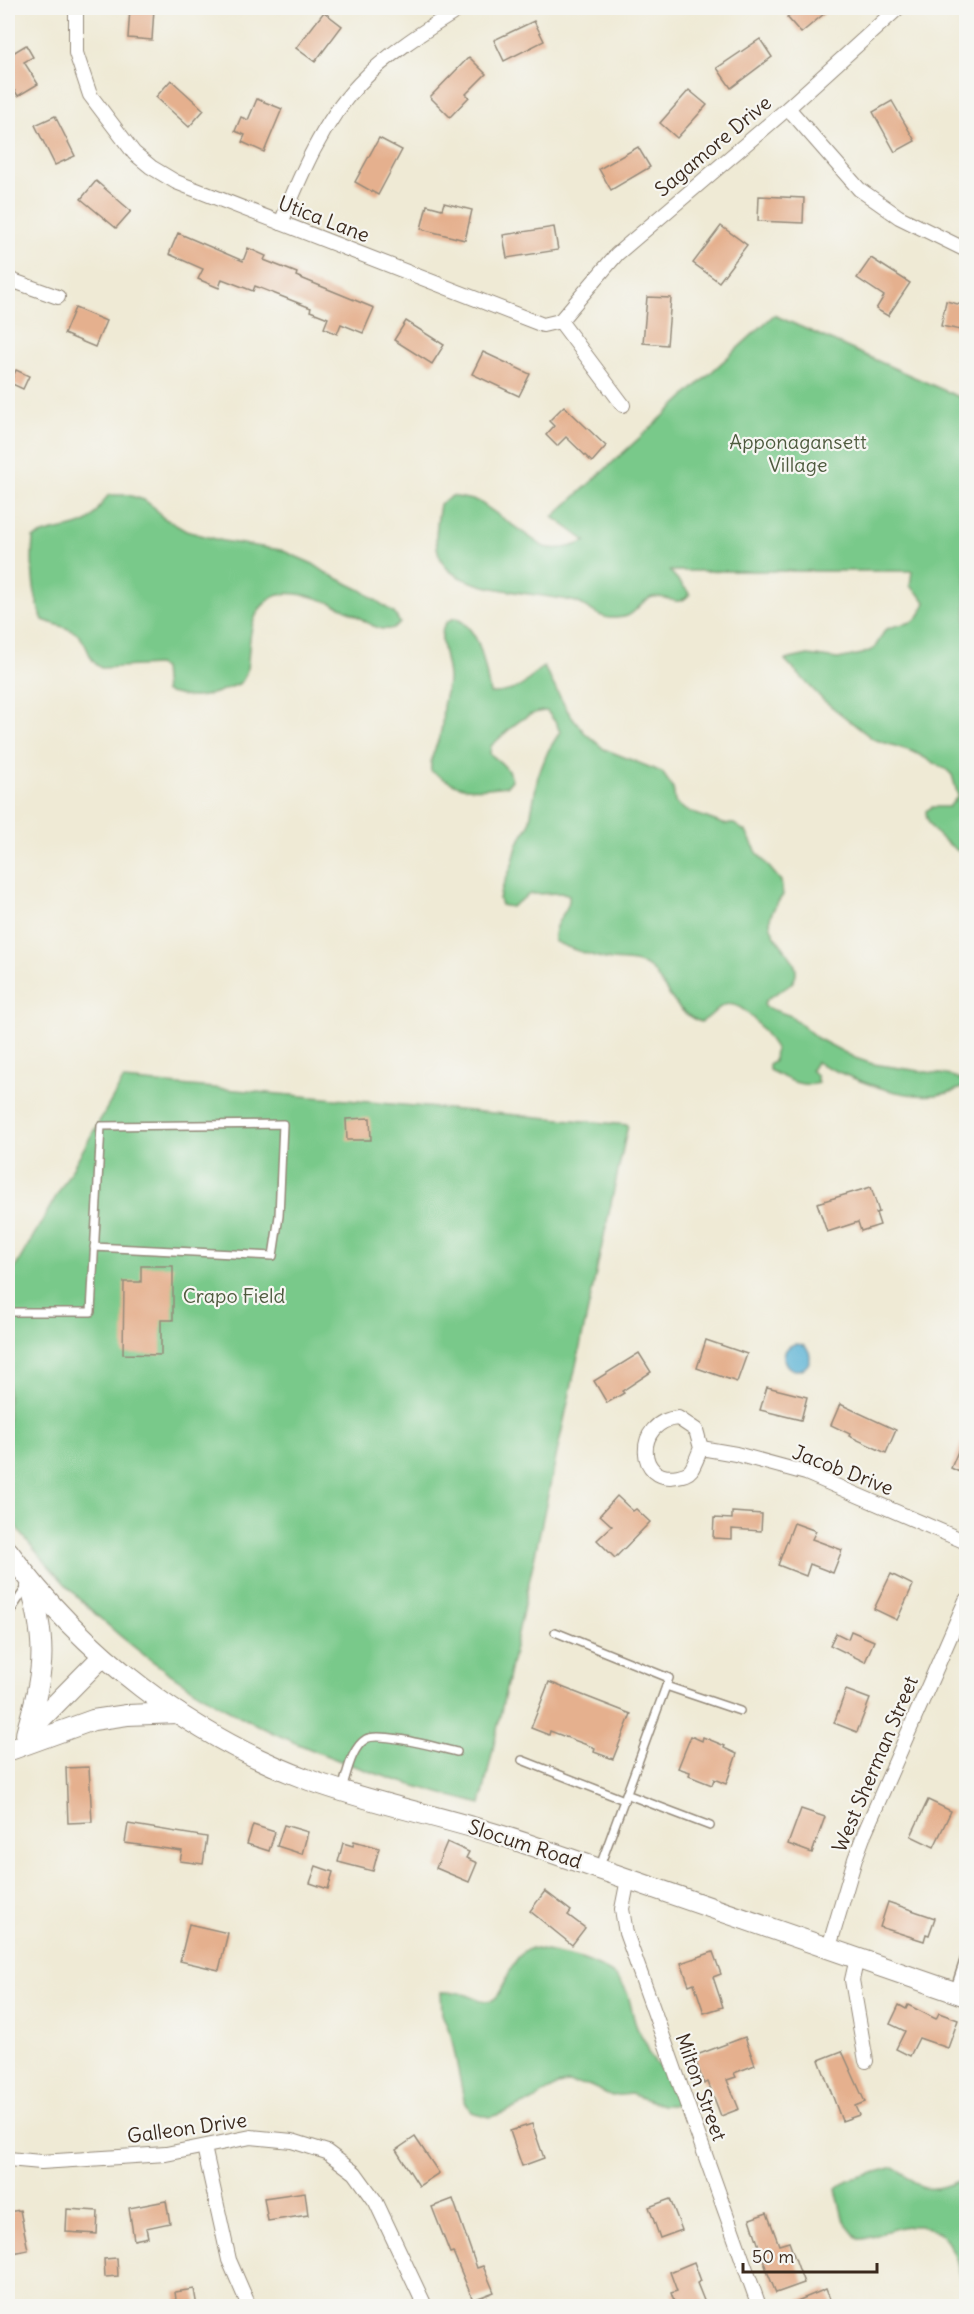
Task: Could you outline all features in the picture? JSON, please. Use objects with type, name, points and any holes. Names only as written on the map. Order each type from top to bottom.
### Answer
[{"type":"main road","points":[[8,1551],[30,1581],[40,1619],[42,1670],[26,1734]]},
{"type":"main road","name":"Slocum Road","points":[[30,1581],[103,1656],[178,1713],[218,1737],[278,1767],[341,1790],[480,1829],[960,1993]]},
{"type":"main road","points":[[9,1751],[103,1656]]},
{"type":"main road","points":[[9,1751],[93,1720],[127,1715],[178,1713]]},
{"type":"street","name":"Utica Lane","points":[[76,8],[76,53],[90,95],[134,153],[151,167],[176,182],[543,325],[560,321]]},
{"type":"street","points":[[281,223],[306,161],[335,115],[359,84],[406,43],[461,8]]},
{"type":"street","name":"Sagamore Drive","points":[[560,321],[617,254],[788,108],[898,8]]},
{"type":"street","points":[[788,108],[859,189],[899,217],[966,250]]},
{"type":"street","points":[[8,279],[58,297]]},
{"type":"street","points":[[560,321],[623,405]]},
{"type":"street","points":[[678,1418],[696,1430],[701,1448],[691,1470],[684,1475],[671,1478],[660,1475],[652,1467],[645,1456],[644,1447],[657,1426],[667,1419],[678,1418]]},
{"type":"street","name":"Jacob Drive","points":[[701,1448],[735,1454],[806,1473],[966,1542]]},
{"type":"street","name":"West Sherman Street","points":[[829,1947],[865,1832],[966,1600]]},
{"type":"street","name":"Milton Street","points":[[628,1879],[622,1909],[626,1933],[759,2307]]},
{"type":"street","points":[[857,1958],[852,1980],[866,2061]]},
{"type":"street","name":"Galleon Drive","points":[[8,2159],[41,2162],[166,2154],[251,2137],[292,2141],[327,2152],[355,2173],[376,2202],[425,2307]]},
{"type":"street","points":[[204,2146],[229,2260],[249,2307]]},
{"type":"lane","points":[[8,1312],[91,1312],[94,1247],[101,1126],[283,1124],[279,1216],[273,1256],[94,1247]]},
{"type":"lane","points":[[8,1615],[30,1581]]},
{"type":"lane","points":[[555,1632],[669,1678],[599,1869]]},
{"type":"lane","points":[[666,1686],[740,1712]]},
{"type":"lane","points":[[341,1790],[355,1752],[365,1739],[379,1735],[457,1752]]},
{"type":"lane","points":[[522,1760],[710,1826]]},
{"type":"lane","points":[[960,1993],[966,1953]]},
{"type":"green space","name":"Apponagansett Village","points":[[774,315],[966,400],[966,857],[940,837],[927,819],[926,811],[932,807],[949,807],[958,796],[952,775],[914,752],[873,739],[823,700],[785,660],[808,655],[838,659],[862,654],[874,649],[885,630],[914,621],[922,611],[925,602],[910,586],[912,571],[670,571],[690,594],[685,599],[676,601],[659,597],[649,598],[627,616],[609,618],[600,616],[576,602],[469,581],[455,575],[445,566],[438,551],[436,536],[440,504],[452,496],[478,501],[544,547],[566,548],[586,541],[553,517]]},
{"type":"green space","points":[[109,495],[128,495],[144,500],[162,517],[186,531],[223,541],[281,550],[313,564],[361,590],[394,613],[400,623],[389,629],[382,629],[344,609],[313,597],[291,593],[281,594],[262,606],[255,617],[245,676],[240,683],[234,686],[201,697],[187,697],[165,692],[163,668],[157,665],[101,668],[93,661],[83,641],[76,633],[43,620],[34,590],[32,548],[33,538],[88,521]]},
{"type":"green space","points":[[456,618],[465,624],[477,641],[484,661],[490,693],[521,686],[544,667],[567,710],[584,732],[604,749],[662,772],[673,788],[675,802],[685,810],[723,824],[734,824],[746,832],[758,854],[781,881],[783,895],[772,912],[770,924],[790,956],[796,972],[791,984],[767,999],[764,1003],[765,1007],[791,1016],[817,1038],[855,1058],[873,1064],[947,1075],[964,1081],[965,1086],[948,1093],[910,1094],[870,1085],[816,1062],[811,1070],[816,1075],[818,1083],[806,1084],[793,1081],[769,1070],[769,1064],[774,1062],[775,1048],[754,1019],[739,1007],[732,1004],[724,1005],[701,1022],[682,1010],[647,966],[637,962],[597,957],[554,941],[554,933],[567,907],[569,895],[564,893],[530,894],[511,907],[501,905],[499,899],[501,891],[518,843],[529,825],[538,776],[548,751],[560,732],[547,711],[539,712],[523,718],[491,746],[490,754],[503,765],[511,776],[512,780],[507,786],[467,788],[451,783],[431,771],[432,756],[442,728],[448,683],[448,671],[442,644],[443,627],[448,621]]},
{"type":"green space","name":"Crapo Field","points":[[123,1080],[628,1125],[481,1804],[361,1769],[304,1747],[249,1721],[197,1691],[146,1657],[99,1617],[43,1560],[10,1517],[6,1496],[8,1275],[11,1275]]},
{"type":"green space","points":[[531,1948],[565,1955],[599,1966],[623,1984],[635,2024],[650,2055],[674,2084],[679,2097],[678,2105],[662,2105],[631,2094],[612,2096],[588,2085],[568,2083],[557,2085],[532,2101],[490,2117],[471,2112],[464,2100],[451,2035],[442,2014],[441,1992],[460,1993],[485,2001],[494,1999],[499,1994],[516,1960]]},
{"type":"green space","points":[[894,2167],[916,2184],[928,2188],[941,2187],[966,2178],[966,2296],[952,2251],[937,2231],[925,2227],[909,2226],[858,2239],[844,2222],[836,2189],[848,2180]]},
{"type":"water","points":[[797,1344],[806,1348],[810,1357],[806,1366],[797,1370],[788,1366],[784,1357],[788,1348]]},
{"type":"building","points":[[130,8],[154,8],[152,40],[128,38]]},
{"type":"building","points":[[798,8],[831,8],[801,33],[787,17]]},
{"type":"building","points":[[324,12],[342,26],[315,62],[296,48]]},
{"type":"building","points":[[534,21],[544,41],[504,61],[494,40]]},
{"type":"building","points":[[760,39],[772,57],[731,88],[717,68]]},
{"type":"building","points":[[26,45],[33,57],[24,62],[38,84],[18,96],[15,91],[8,95],[8,56]]},
{"type":"building","points":[[469,57],[486,74],[466,94],[469,97],[450,117],[430,97]]},
{"type":"building","points":[[171,80],[204,110],[189,127],[156,97]]},
{"type":"building","points":[[689,90],[707,105],[677,138],[660,123]]},
{"type":"building","points":[[257,99],[282,109],[264,152],[242,142],[245,135],[235,131],[241,117],[248,120]]},
{"type":"building","points":[[892,101],[915,141],[895,152],[873,112]]},
{"type":"building","points":[[55,116],[75,156],[55,165],[35,125]]},
{"type":"building","points":[[379,138],[402,150],[378,195],[355,182]]},
{"type":"building","points":[[638,147],[650,167],[611,190],[599,169]]},
{"type":"building","points":[[96,181],[131,211],[116,228],[81,199]]},
{"type":"building","points":[[759,196],[804,198],[803,223],[758,221]]},
{"type":"building","points":[[444,203],[472,210],[465,240],[421,229],[427,205],[442,209]]},
{"type":"building","points":[[721,226],[747,245],[719,282],[693,263]]},
{"type":"building","points":[[554,227],[558,250],[507,258],[503,235]]},
{"type":"building","points":[[178,233],[243,261],[248,248],[266,256],[264,260],[297,273],[296,276],[374,308],[363,333],[341,324],[337,334],[324,328],[328,318],[310,311],[311,308],[255,286],[253,291],[222,279],[219,288],[198,279],[203,269],[169,254]]},
{"type":"building","points":[[871,258],[910,283],[888,316],[876,309],[884,296],[857,278]]},
{"type":"building","points":[[647,297],[671,298],[667,345],[643,343]]},
{"type":"building","points":[[946,301],[966,306],[966,331],[941,326]]},
{"type":"building","points":[[75,308],[106,321],[95,347],[64,334]]},
{"type":"building","points":[[406,321],[444,345],[432,364],[394,340]]},
{"type":"building","points":[[483,352],[530,374],[519,396],[472,374]]},
{"type":"building","points":[[16,370],[29,376],[23,389],[10,383]]},
{"type":"building","points":[[564,406],[606,446],[592,462],[566,437],[557,446],[546,435],[554,426],[549,421]]},
{"type":"building","points":[[370,1118],[371,1140],[347,1140],[346,1119]]},
{"type":"building","points":[[871,1187],[879,1212],[876,1213],[880,1225],[861,1231],[858,1222],[827,1232],[817,1203]]},
{"type":"building","points":[[141,1266],[173,1266],[173,1320],[161,1320],[161,1355],[123,1354],[124,1282],[141,1282]]},
{"type":"building","points":[[706,1340],[747,1354],[737,1382],[697,1368]]},
{"type":"building","points":[[639,1353],[651,1372],[607,1403],[594,1381]]},
{"type":"building","points":[[767,1387],[807,1397],[801,1420],[760,1410]]},
{"type":"building","points":[[840,1404],[896,1430],[886,1453],[831,1425]]},
{"type":"building","points":[[966,1432],[966,1475],[951,1468]]},
{"type":"building","points":[[617,1496],[633,1511],[636,1509],[650,1522],[615,1558],[597,1540],[612,1526],[600,1515]]},
{"type":"building","points":[[732,1512],[762,1514],[761,1531],[732,1529],[732,1539],[713,1538],[714,1518],[732,1519]]},
{"type":"building","points":[[794,1523],[816,1531],[812,1539],[842,1550],[833,1573],[810,1564],[806,1576],[778,1565]]},
{"type":"building","points":[[891,1574],[913,1585],[897,1620],[874,1609]]},
{"type":"building","points":[[851,1631],[874,1641],[865,1662],[830,1645],[836,1633],[848,1639]]},
{"type":"building","points":[[549,1682],[631,1714],[613,1759],[594,1752],[595,1748],[550,1731],[549,1735],[531,1728]]},
{"type":"building","points":[[846,1690],[870,1699],[857,1732],[834,1723]]},
{"type":"building","points":[[691,1736],[702,1741],[703,1737],[737,1754],[726,1784],[714,1779],[712,1785],[689,1776],[690,1772],[678,1768]]},
{"type":"building","points":[[89,1767],[92,1822],[68,1823],[66,1768]]},
{"type":"building","points":[[928,1800],[951,1811],[934,1847],[911,1836]]},
{"type":"building","points":[[801,1809],[825,1817],[812,1853],[788,1844]]},
{"type":"building","points":[[128,1824],[207,1837],[203,1864],[180,1861],[182,1851],[125,1843]]},
{"type":"building","points":[[253,1825],[275,1832],[269,1851],[247,1844]]},
{"type":"building","points":[[284,1825],[308,1832],[302,1854],[277,1846]]},
{"type":"building","points":[[354,1841],[379,1848],[373,1871],[338,1862],[343,1843],[353,1846]]},
{"type":"building","points":[[447,1842],[469,1852],[466,1858],[477,1863],[469,1882],[436,1868]]},
{"type":"building","points":[[316,1866],[333,1872],[328,1889],[310,1883]]},
{"type":"building","points":[[545,1891],[571,1911],[568,1915],[585,1928],[572,1945],[530,1911]]},
{"type":"building","points":[[888,1902],[935,1918],[929,1935],[926,1934],[924,1941],[880,1927]]},
{"type":"building","points":[[189,1924],[228,1933],[219,1970],[180,1961]]},
{"type":"building","points":[[713,1952],[721,1974],[713,1977],[723,2007],[704,2013],[694,1983],[689,1985],[681,1963]]},
{"type":"building","points":[[899,2005],[906,2009],[908,2005],[936,2019],[939,2013],[958,2020],[948,2048],[919,2038],[910,2056],[896,2049],[905,2031],[890,2024]]},
{"type":"building","points":[[745,2037],[755,2065],[734,2073],[736,2077],[727,2080],[739,2109],[721,2116],[708,2082],[704,2084],[694,2056]]},
{"type":"building","points":[[842,2051],[865,2102],[855,2106],[859,2115],[842,2121],[819,2060]]},
{"type":"building","points":[[532,2124],[544,2158],[522,2166],[510,2131]]},
{"type":"building","points":[[415,2137],[439,2173],[419,2186],[396,2150]]},
{"type":"building","points":[[305,2192],[308,2215],[268,2221],[264,2198]]},
{"type":"building","points":[[453,2199],[477,2268],[483,2266],[494,2292],[473,2300],[453,2252],[450,2253],[432,2207]]},
{"type":"building","points":[[670,2199],[682,2230],[660,2238],[649,2207]]},
{"type":"building","points":[[166,2201],[170,2223],[146,2228],[148,2237],[134,2240],[129,2208]]},
{"type":"building","points":[[67,2209],[98,2211],[97,2234],[66,2232]]},
{"type":"building","points":[[20,2210],[28,2250],[8,2254],[8,2212]]},
{"type":"building","points":[[767,2213],[779,2245],[789,2242],[804,2283],[776,2293],[750,2219]]},
{"type":"building","points":[[117,2258],[118,2276],[105,2277],[104,2259]]},
{"type":"building","points":[[694,2262],[701,2281],[697,2283],[705,2303],[695,2307],[676,2307],[671,2293],[677,2291],[670,2272]]},
{"type":"building","points":[[194,2289],[197,2307],[177,2307],[175,2292]]},
{"type":"building","points":[[826,2289],[833,2307],[785,2307],[785,2306]]}]
